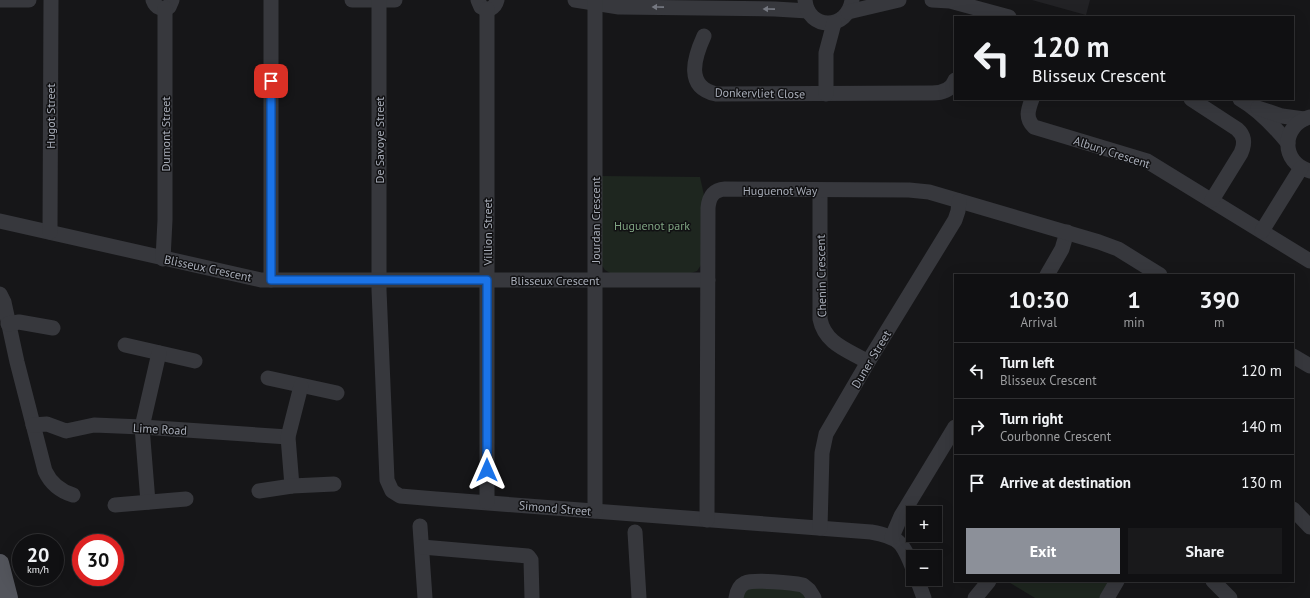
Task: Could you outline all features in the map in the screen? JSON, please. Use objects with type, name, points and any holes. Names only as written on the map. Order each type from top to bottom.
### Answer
[{"type":"main road","points":[[0,563],[9,598]]},
{"type":"main road","points":[[0,590],[2,598]]},
{"type":"street","points":[[0,0],[29,0]]},
{"type":"street","name":"Hugot Street","points":[[50,232],[51,0]]},
{"type":"street","points":[[271,0],[271,280]]},
{"type":"street","points":[[352,0],[395,0]]},
{"type":"street","name":"De Savoye Street","points":[[379,0],[379,280]]},
{"type":"street","points":[[575,0],[619,7],[697,4],[810,11],[825,23],[842,19],[850,6],[899,0]]},
{"type":"street","points":[[932,0],[950,1],[1005,16]]},
{"type":"street","name":"Jourdan Crescent","points":[[595,2],[595,511]]},
{"type":"street","name":"Dumont Street","points":[[163,3],[165,220],[163,259]]},
{"type":"street","name":"Villion Street","points":[[487,3],[487,502]]},
{"type":"street","points":[[810,11],[826,53]]},
{"type":"street","points":[[826,94],[826,53],[834,22]]},
{"type":"street","name":"Donkervliet Close","points":[[704,36],[696,54],[696,78],[700,86],[710,93],[725,95],[937,93],[951,88],[954,82]]},
{"type":"street","name":"Albury Crescent","points":[[1032,100],[1028,116],[1034,127],[1147,162],[1310,260]]},
{"type":"street","points":[[1193,100],[1240,131],[1244,139],[1244,145],[1241,153],[1212,200]]},
{"type":"street","points":[[1247,103],[1282,116],[1307,118]]},
{"type":"street","points":[[1247,103],[1276,128],[1288,143]]},
{"type":"street","points":[[1262,231],[1305,169],[1291,158],[1288,151],[1288,143],[1289,135],[1292,129],[1297,123],[1307,118]]},
{"type":"street","name":"Huguenot Way","points":[[707,520],[708,202],[712,194],[725,189],[920,190],[1099,242],[1118,249],[1158,274]]},
{"type":"street","name":"Chenin Crescent","points":[[820,190],[820,319],[822,327],[832,341],[868,362]]},
{"type":"street","name":"Duner Street","points":[[820,528],[822,454],[824,440],[830,426],[868,362],[955,220],[959,201]]},
{"type":"street","name":"Blisseux Crescent","points":[[0,222],[50,232],[247,278],[271,280],[708,280]]},
{"type":"street","points":[[1048,274],[1062,249],[1067,232]]},
{"type":"street","name":"Simond Street","points":[[379,280],[379,308],[388,480],[389,487],[394,493],[400,496],[871,532],[892,537]]},
{"type":"street","points":[[2,303],[47,476],[59,489],[73,495]]},
{"type":"street","points":[[8,324],[20,322],[54,328]]},
{"type":"street","points":[[126,346],[195,361]]},
{"type":"street","points":[[148,502],[142,427],[159,354]]},
{"type":"street","points":[[1294,357],[1310,366]]},
{"type":"street","points":[[268,378],[337,393]]},
{"type":"street","points":[[292,486],[288,437],[301,386]]},
{"type":"street","name":"Lime Road","points":[[33,425],[47,424],[66,431],[89,425],[288,437]]},
{"type":"street","points":[[906,550],[892,537],[901,516],[954,429]]},
{"type":"street","points":[[259,491],[292,486],[334,484]]},
{"type":"street","points":[[115,506],[186,499]]},
{"type":"street","points":[[1294,510],[1310,527]]},
{"type":"street","points":[[420,526],[425,598]]},
{"type":"street","points":[[635,532],[639,598]]},
{"type":"street","points":[[422,547],[528,556],[531,560],[532,598]]},
{"type":"street","points":[[736,598],[739,588],[751,581],[803,585],[809,590],[814,598]]},
{"type":"street","points":[[975,598],[987,582]]},
{"type":"street","points":[[1107,598],[1116,582]]},
{"type":"street","points":[[1214,582],[1230,598]]},
{"type":"street","points":[[920,586],[924,598]]},
{"type":"shaded area","points":[[1032,0],[1090,0],[1086,15]]},
{"type":"green space","name":"Huguenot park","points":[[601,176],[700,177],[704,195],[701,265],[697,271],[691,273],[610,273],[605,270],[601,264]]},
{"type":"green space","points":[[1009,582],[1111,582],[1102,598],[1035,598]]},
{"type":"green space","points":[[745,588],[796,588],[809,598],[739,598]]},
{"type":"route","points":[[271,81],[271,280],[487,280],[487,470]]}]
